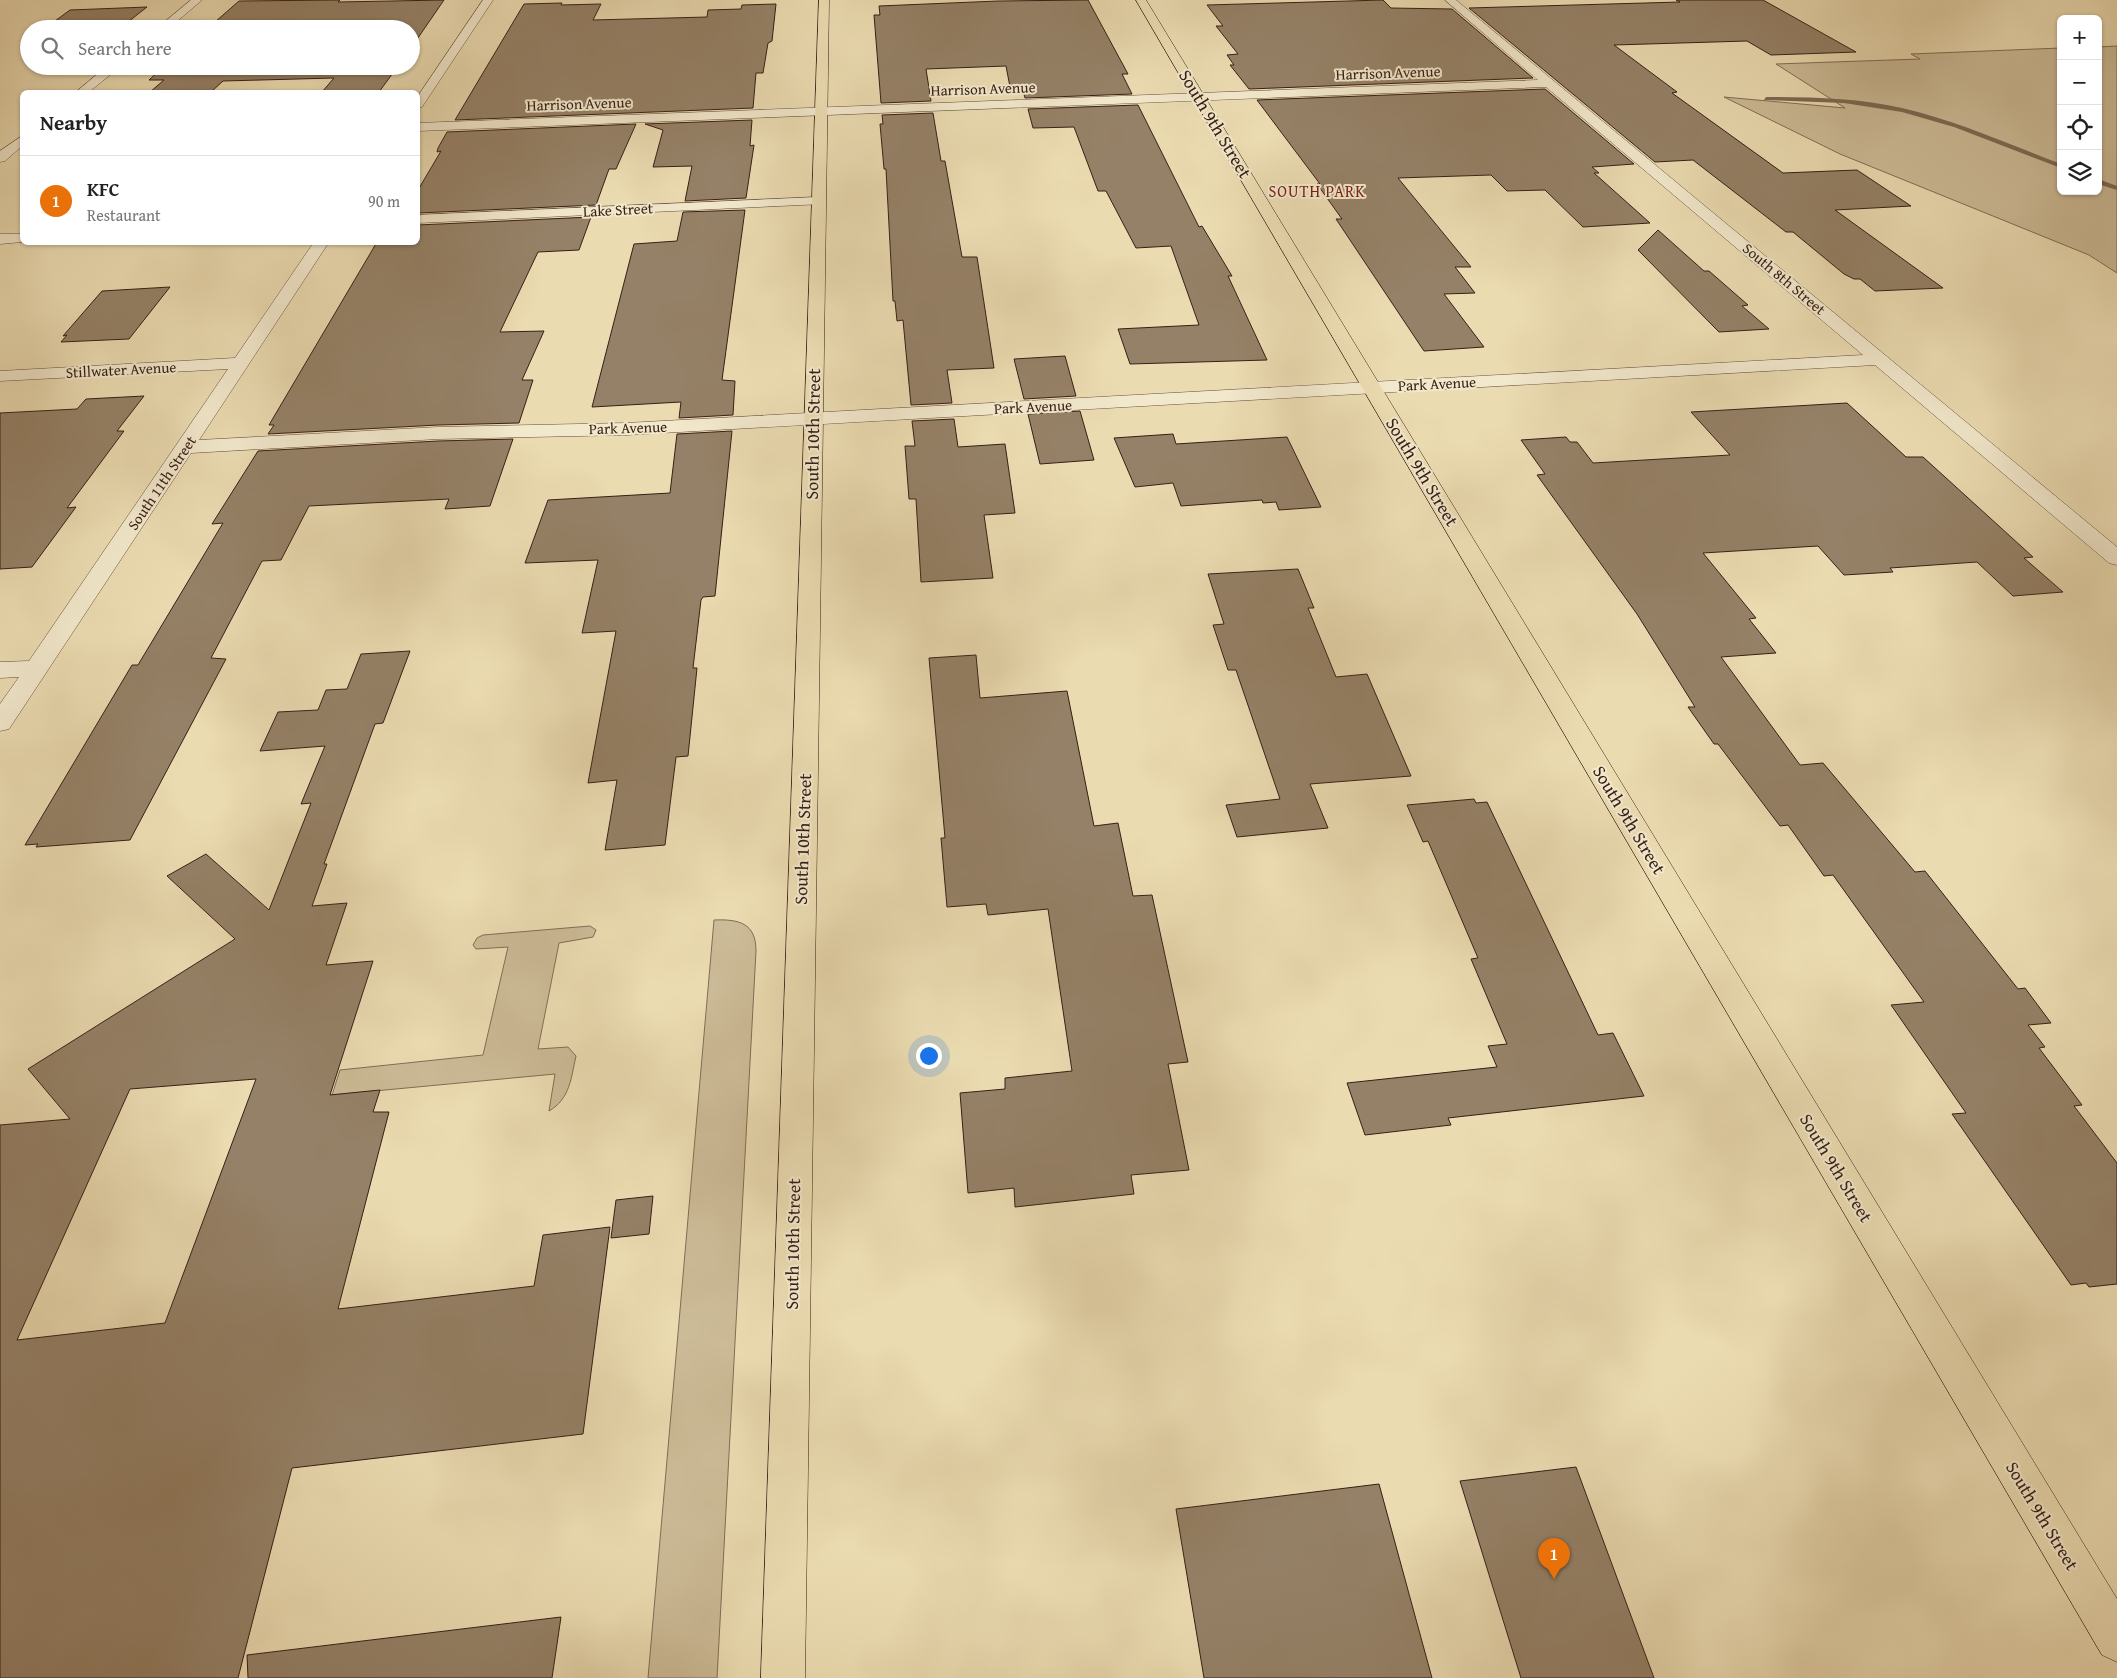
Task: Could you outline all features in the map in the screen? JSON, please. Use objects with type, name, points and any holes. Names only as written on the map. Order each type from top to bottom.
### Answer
[{"type":"main road","name":"South 10th Street","points":[[784,1678],[824,0]]},
{"type":"main road","name":"South 9th Street","points":[[1141,0],[2117,1640]]},
{"type":"street","points":[[172,20],[197,0]]},
{"type":"street","points":[[420,101],[488,0]]},
{"type":"street","name":"South 8th Street","points":[[1450,0],[2117,558]]},
{"type":"street","points":[[84,90],[103,75]]},
{"type":"street","name":"Harrison Avenue","points":[[420,127],[1550,83]]},
{"type":"street","points":[[0,143],[20,142]]},
{"type":"street","points":[[0,158],[20,143]]},
{"type":"street","name":"Lake Street","points":[[420,219],[818,201]]},
{"type":"street","points":[[0,240],[20,238]]},
{"type":"street","name":"South 11th Street","points":[[0,723],[320,245]]},
{"type":"street","name":"Park Avenue","points":[[186,447],[438,433],[626,429],[1879,359]]},
{"type":"street","name":"Stillwater Avenue","points":[[0,376],[242,363]]},
{"type":"street","points":[[0,670],[38,668]]},
{"type":"shaded area","points":[[2117,46],[2117,273],[2089,255],[1840,154],[1724,97],[1845,108],[1776,64],[1920,59],[1911,54],[2057,48],[2057,195],[2102,195],[2102,47]]},
{"type":"shaded area","points":[[714,920],[731,920],[744,925],[753,934],[756,951],[717,1678],[648,1678]]},
{"type":"shaded area","points":[[590,926],[596,930],[593,937],[559,943],[538,1049],[568,1047],[576,1056],[571,1080],[565,1094],[556,1106],[549,1111],[555,1074],[332,1095],[340,1070],[483,1055],[508,947],[476,949],[473,945],[477,938],[483,935]]},
{"type":"building","points":[[444,0],[420,35],[420,20],[217,20],[239,1]]},
{"type":"building","points":[[1088,0],[1128,74],[1122,74],[1132,94],[1025,98],[1022,87],[1010,87],[1006,66],[926,69],[931,101],[881,103],[874,15],[880,15],[879,6],[998,1]]},
{"type":"building","points":[[1383,0],[1391,8],[1452,9],[1533,78],[1249,89],[1230,65],[1234,65],[1227,55],[1238,54],[1216,26],[1223,26],[1207,5]]},
{"type":"building","points":[[1676,0],[1763,0],[1856,52],[1771,55],[1747,41],[1614,45],[1677,92],[1672,93],[1783,173],[1857,170],[1911,206],[1835,210],[1943,288],[1875,291],[1860,279],[1854,279],[1844,274],[1793,232],[1786,232],[1693,160],[1655,162],[1469,8],[1680,2]]},
{"type":"building","points":[[562,3],[561,5],[601,4],[593,20],[707,17],[708,10],[741,9],[742,5],[776,4],[772,41],[768,43],[763,73],[756,73],[753,108],[455,120],[524,4]]},
{"type":"building","points":[[147,7],[130,20],[56,20],[70,10]]},
{"type":"building","points":[[154,75],[391,75],[380,90],[324,90],[334,78],[223,81],[213,90],[152,90],[164,80],[149,80]]},
{"type":"building","points":[[1545,89],[1634,164],[1592,167],[1599,173],[1594,173],[1650,223],[1583,227],[1545,190],[1507,191],[1491,175],[1398,178],[1471,267],[1455,267],[1475,293],[1444,294],[1484,347],[1424,351],[1336,219],[1342,219],[1317,184],[1320,184],[1257,100]]},
{"type":"building","points":[[1138,105],[1199,227],[1202,226],[1232,276],[1228,276],[1267,360],[1130,364],[1118,329],[1199,325],[1171,246],[1136,248],[1106,191],[1098,191],[1074,127],[1033,128],[1028,109]]},
{"type":"building","points":[[933,113],[941,161],[945,161],[962,257],[977,257],[994,368],[947,370],[952,403],[911,405],[903,320],[897,321],[895,301],[893,301],[886,169],[884,169],[880,124],[883,124],[882,115]]},
{"type":"building","points":[[752,120],[750,146],[754,145],[746,198],[685,201],[692,166],[653,167],[663,130],[645,124]]},
{"type":"building","points":[[636,124],[616,169],[609,169],[596,205],[420,213],[420,187],[441,151],[437,152],[447,132]]},
{"type":"building","points":[[745,210],[722,380],[735,381],[733,415],[679,418],[681,402],[592,407],[634,244],[677,241],[683,212]]},
{"type":"building","points":[[591,217],[579,250],[538,252],[500,332],[544,331],[522,380],[533,380],[519,423],[438,425],[268,434],[274,425],[269,425],[375,245],[420,245],[420,225]]},
{"type":"building","points":[[1658,230],[1704,271],[1709,271],[1748,305],[1742,306],[1769,329],[1719,332],[1638,250]]},
{"type":"building","points":[[170,287],[129,339],[61,342],[67,335],[63,336],[102,291]]},
{"type":"building","points":[[1065,356],[1076,396],[1024,399],[1014,359]]},
{"type":"building","points":[[144,396],[117,431],[124,431],[67,508],[76,507],[32,567],[0,569],[0,413],[77,409],[86,399]]},
{"type":"building","points":[[1847,403],[1906,457],[1923,457],[2033,557],[2024,558],[2063,592],[2013,596],[1977,562],[1890,568],[1893,572],[1844,575],[1818,546],[1703,553],[1756,618],[1749,619],[1776,653],[1721,657],[1800,765],[1823,763],[1915,872],[1925,871],[2018,989],[2025,988],[2051,1023],[2028,1025],[2045,1047],[2039,1048],[2082,1105],[2074,1106],[2117,1163],[2117,1284],[2089,1287],[2086,1283],[2071,1285],[1952,1114],[1966,1113],[1891,1005],[1924,1002],[1833,875],[1824,876],[1788,825],[1780,826],[1718,744],[1714,744],[1688,707],[1695,707],[1637,614],[1537,475],[1545,474],[1521,440],[1566,437],[1570,442],[1577,442],[1593,463],[1730,455],[1691,412]]},
{"type":"building","points":[[1080,411],[1094,460],[1040,464],[1028,414]]},
{"type":"building","points":[[954,419],[958,447],[1005,444],[1015,513],[984,515],[993,578],[921,582],[916,499],[909,499],[905,446],[915,446],[912,421]]},
{"type":"building","points":[[732,431],[715,596],[703,597],[701,600],[693,668],[697,668],[688,756],[676,757],[665,845],[605,850],[617,780],[588,783],[616,631],[582,633],[598,560],[525,563],[548,500],[670,493],[677,434]]},
{"type":"building","points":[[1173,434],[1176,444],[1287,437],[1321,507],[1279,510],[1276,502],[1263,503],[1262,500],[1181,506],[1173,483],[1135,487],[1114,438]]},
{"type":"building","points":[[513,439],[490,506],[445,509],[449,499],[309,506],[281,560],[262,561],[211,658],[226,659],[130,840],[36,847],[38,844],[25,845],[132,665],[138,665],[223,523],[212,524],[258,451],[438,441]]},
{"type":"building","points":[[1298,569],[1314,608],[1308,608],[1336,677],[1367,674],[1411,776],[1310,784],[1328,828],[1237,837],[1226,805],[1280,799],[1236,670],[1228,670],[1213,625],[1224,624],[1208,574]]},
{"type":"building","points":[[410,651],[383,723],[375,724],[324,864],[327,864],[312,906],[347,903],[326,965],[373,961],[330,1095],[380,1090],[373,1112],[389,1112],[338,1309],[534,1286],[543,1235],[610,1227],[583,1434],[292,1468],[238,1678],[0,1678],[0,1125],[70,1119],[28,1069],[235,939],[167,876],[206,854],[269,910],[311,803],[301,804],[325,746],[260,751],[278,712],[318,710],[326,690],[347,689],[361,654]],"holes":[[[256,1079],[165,1323],[17,1340],[130,1089]]]},
{"type":"building","points":[[976,655],[980,698],[1067,691],[1094,826],[1118,823],[1133,896],[1152,895],[1188,1062],[1168,1064],[1189,1170],[1131,1175],[1134,1194],[1015,1207],[1014,1188],[968,1193],[960,1093],[1005,1089],[1005,1078],[1072,1071],[1048,909],[988,915],[986,904],[947,907],[941,838],[945,838],[929,658]]},
{"type":"building","points":[[1474,799],[1476,803],[1487,802],[1598,1035],[1613,1033],[1644,1096],[1448,1118],[1451,1125],[1365,1135],[1347,1083],[1497,1067],[1488,1046],[1507,1044],[1471,959],[1478,958],[1428,841],[1423,842],[1407,805]]},
{"type":"building","points":[[653,1196],[649,1234],[611,1238],[616,1200]]},
{"type":"building","points":[[1576,1467],[1654,1678],[1521,1678],[1460,1481]]},
{"type":"building","points":[[1379,1484],[1432,1678],[1204,1678],[1176,1509]]},
{"type":"building","points":[[561,1617],[552,1678],[248,1678],[247,1655]]},
{"type":"waterway","points":[[1766,99],[1844,101],[1902,110],[1957,126],[2057,164]]},
{"type":"waterway","points":[[2102,182],[2117,188]]},
{"type":"place","name":"KFC","points":[[1554,1579]]},
{"type":"district","name":"SOUTH PARK","points":[[1317,191]]}]
